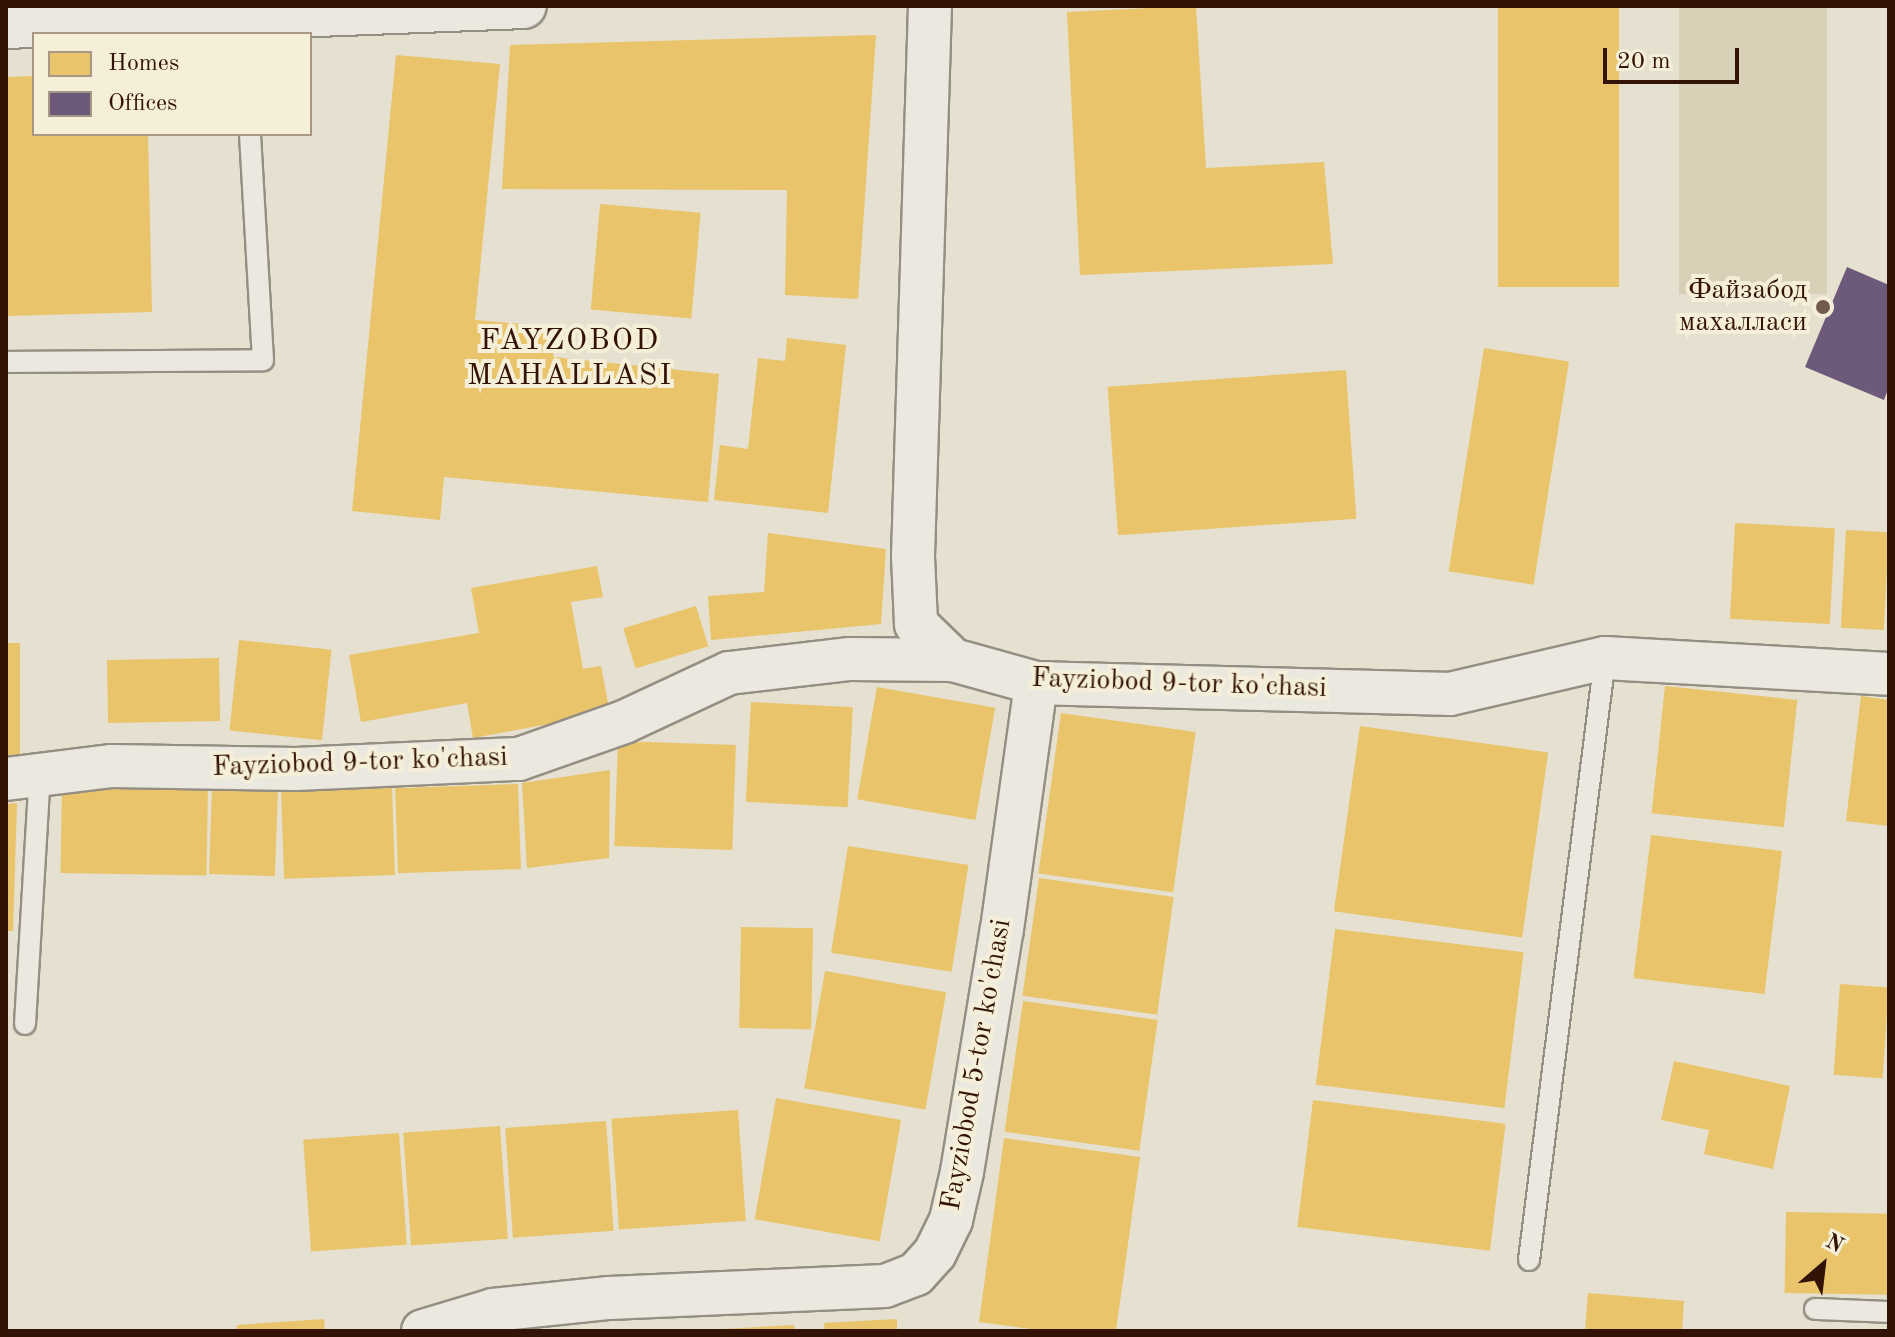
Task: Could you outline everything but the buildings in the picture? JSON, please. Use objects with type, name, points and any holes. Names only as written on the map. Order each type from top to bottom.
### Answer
[{"type":"street","points":[[6,26],[244,25],[524,6]]},
{"type":"street","points":[[930,6],[913,557],[916,624],[953,660]]},
{"type":"street","name":"Fayziobod 9-tor ko'chasi","points":[[23,777],[112,766],[296,769],[519,759],[624,722],[729,673],[850,659],[953,660],[1036,683],[1450,694],[1605,658],[1889,674]]},
{"type":"street","name":"Fayziobod 5-tor ko'chasi","points":[[423,1331],[493,1310],[609,1298],[885,1286],[916,1274],[935,1253],[951,1220],[962,1172],[1002,929],[1036,683]]},
{"type":"lane","points":[[6,362],[263,360],[250,136]]},
{"type":"lane","points":[[1529,1260],[1605,658]]},
{"type":"lane","points":[[23,777],[25,1024]]},
{"type":"lane","points":[[1815,1309],[1889,1312]]},
{"type":"shaded area","points":[[1679,6],[1827,6],[1827,294],[1679,294]]},
{"type":"place","name":"Файзабод махалласи","points":[[1823,307]]},
{"type":"district","name":"FAYZOBOD MAHALLASI","points":[[570,358]]}]
